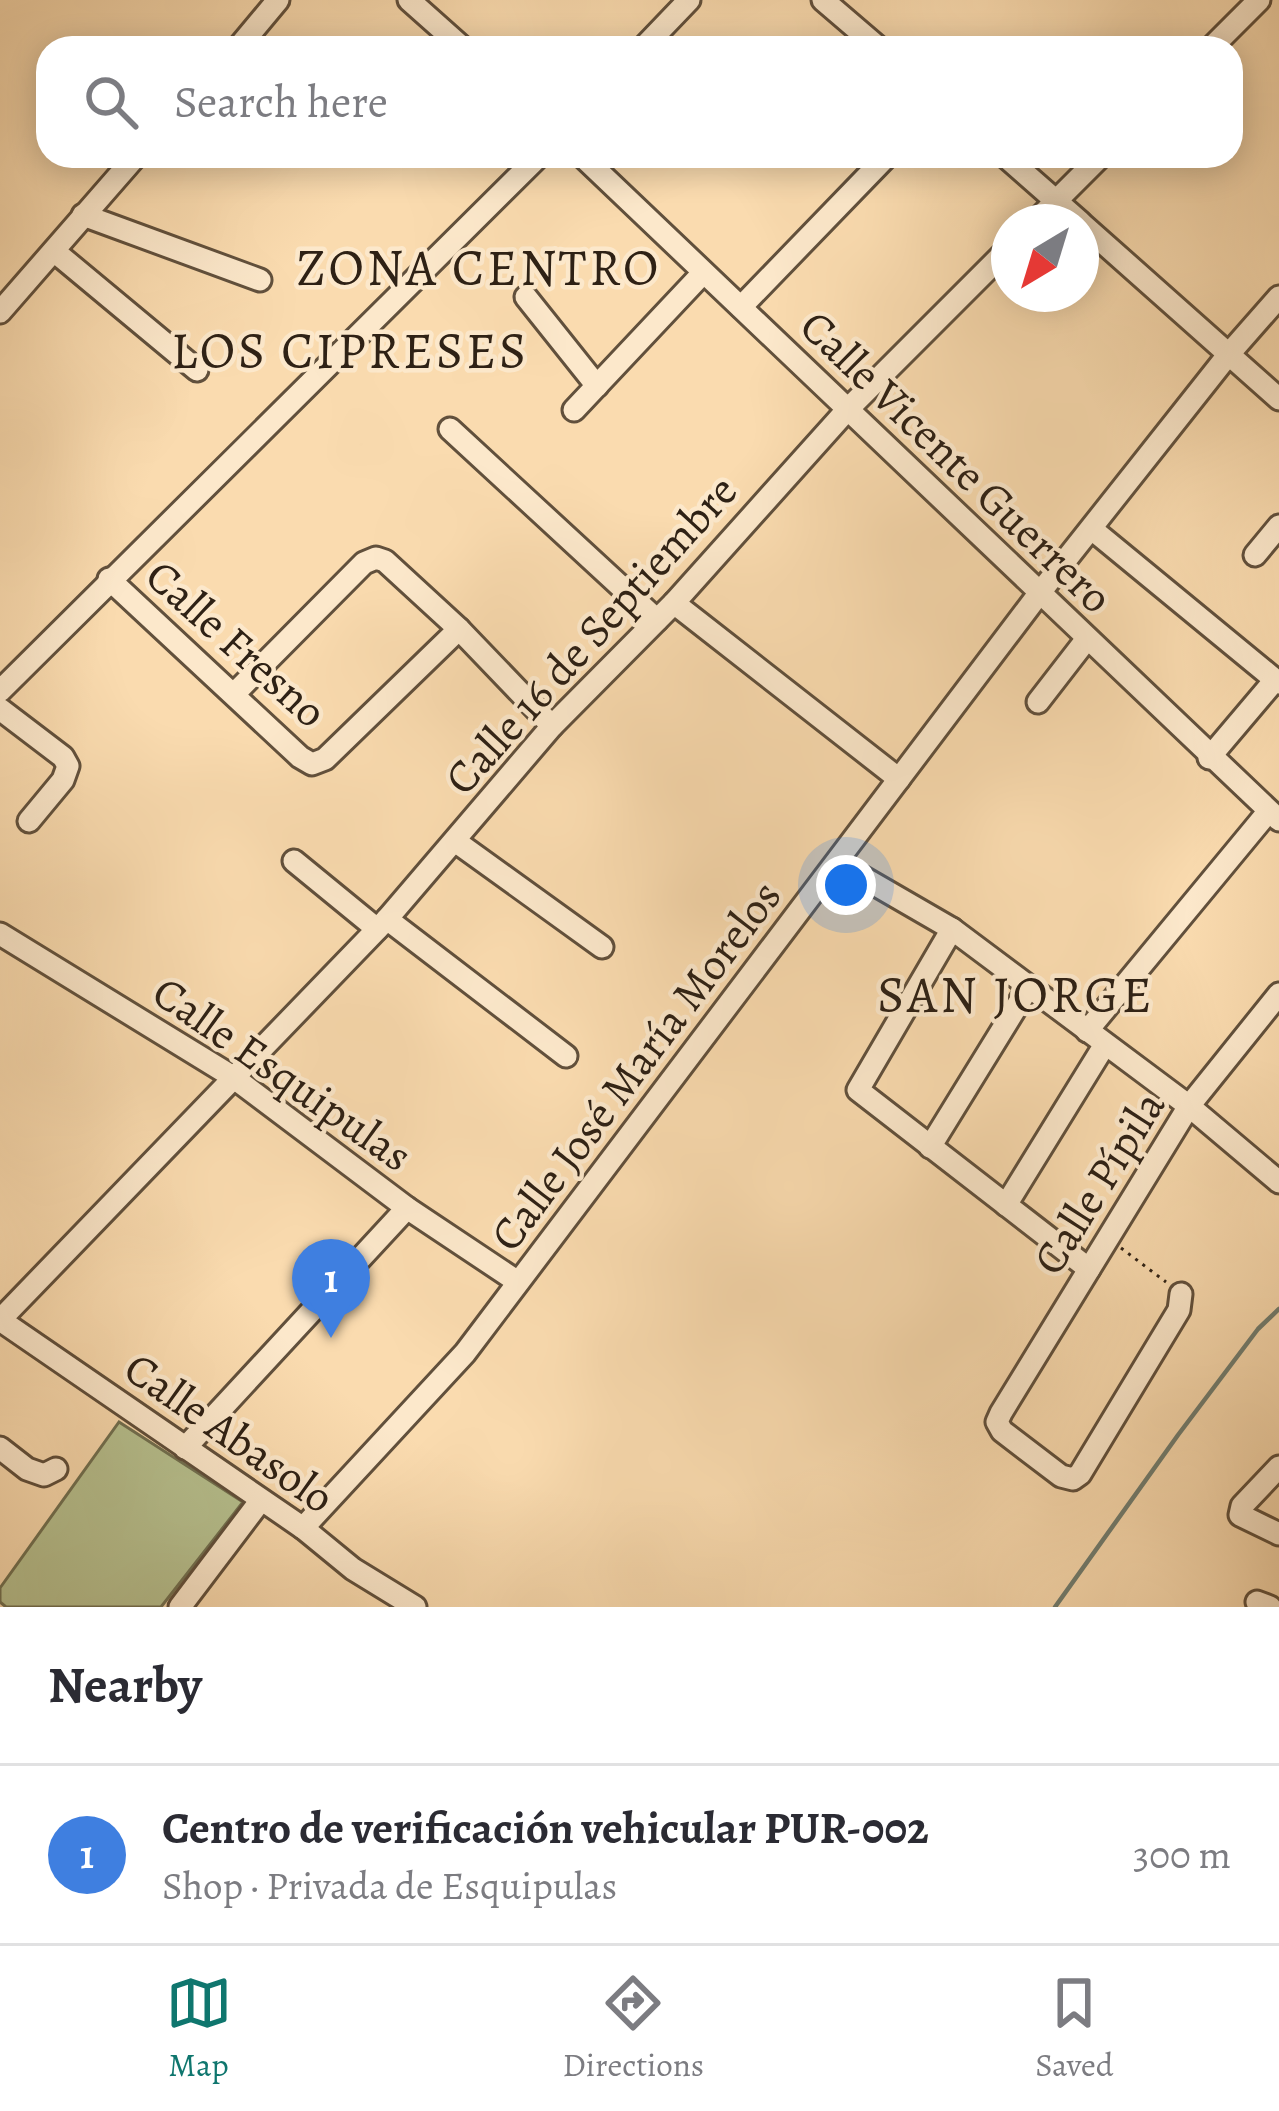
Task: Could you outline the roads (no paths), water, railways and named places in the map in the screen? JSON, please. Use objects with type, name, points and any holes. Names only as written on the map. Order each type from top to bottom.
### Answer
[{"type":"street","points":[[248,36],[278,0]]},
{"type":"street","points":[[410,0],[450,36]]},
{"type":"street","points":[[654,36],[689,0]]},
{"type":"street","points":[[823,0],[865,36]]},
{"type":"street","points":[[1223,36],[1259,0]]},
{"type":"street","points":[[1,308],[125,168]]},
{"type":"street","points":[[0,691],[527,168]]},
{"type":"street","name":"Calle Vicente Guerrero","points":[[594,168],[1274,816]]},
{"type":"street","points":[[741,307],[874,168]]},
{"type":"street","points":[[1018,168],[1061,204]]},
{"type":"street","points":[[1052,204],[1089,168]]},
{"type":"street","points":[[83,215],[260,280]]},
{"type":"street","points":[[1099,238],[1279,399]]},
{"type":"street","points":[[54,251],[197,370]]},
{"type":"street","name":"Calle 16 de Septiembre","points":[[0,1320],[382,924],[552,726],[674,603],[847,410],[991,266]]},
{"type":"street","points":[[574,410],[702,274]]},
{"type":"street","points":[[526,297],[597,386]]},
{"type":"street","name":"Calle José María Morelos","points":[[303,1528],[465,1353],[1038,595],[1279,297]]},
{"type":"street","points":[[450,429],[657,620]]},
{"type":"street","points":[[1256,555],[1279,526]]},
{"type":"street","points":[[1093,530],[1277,682],[1209,758]]},
{"type":"street","points":[[234,694],[364,563],[376,558],[459,629],[552,726]]},
{"type":"street","name":"Calle Fresno","points":[[109,579],[312,764],[325,759],[459,629]]},
{"type":"street","points":[[674,603],[899,779]]},
{"type":"street","points":[[1038,702],[1086,640]]},
{"type":"street","points":[[0,709],[63,757],[68,766],[63,780],[29,821]]},
{"type":"street","points":[[1006,1205],[1095,1039],[1274,816]]},
{"type":"street","points":[[455,841],[602,947]]},
{"type":"street","points":[[294,861],[566,1056]]},
{"type":"street","points":[[838,863],[952,929],[1189,1106],[1279,1182]]},
{"type":"street","points":[[952,929],[858,1090],[1089,1269]]},
{"type":"street","name":"Calle Esquipulas","points":[[0,934],[233,1077],[407,1208],[518,1282]]},
{"type":"street","points":[[930,1148],[1028,988]]},
{"type":"street","name":"Calle Pípila","points":[[1181,1294],[1179,1310],[1080,1474],[1073,1478],[1061,1475],[1002,1430],[997,1422],[1189,1106],[1279,994]]},
{"type":"street","points":[[184,1448],[407,1208]]},
{"type":"street","name":"Calle Abasolo","points":[[0,1320],[303,1528],[352,1569],[415,1607]]},
{"type":"street","points":[[0,1448],[27,1469],[44,1475],[56,1469]]},
{"type":"street","points":[[1279,1467],[1242,1506],[1240,1515],[1279,1534]]},
{"type":"street","points":[[180,1607],[260,1500]]},
{"type":"waterway","points":[[1055,1607],[1178,1435],[1258,1329],[1279,1309]]},
{"type":"place","name":"Centro de verificación vehicular PUR-002","points":[[331,1338]]},
{"type":"district","name":"ZONA CENTRO","points":[[479,267]]},
{"type":"district","name":"LOS CIPRESES","points":[[350,350]]},
{"type":"district","name":"SAN JORGE","points":[[1016,994]]}]
